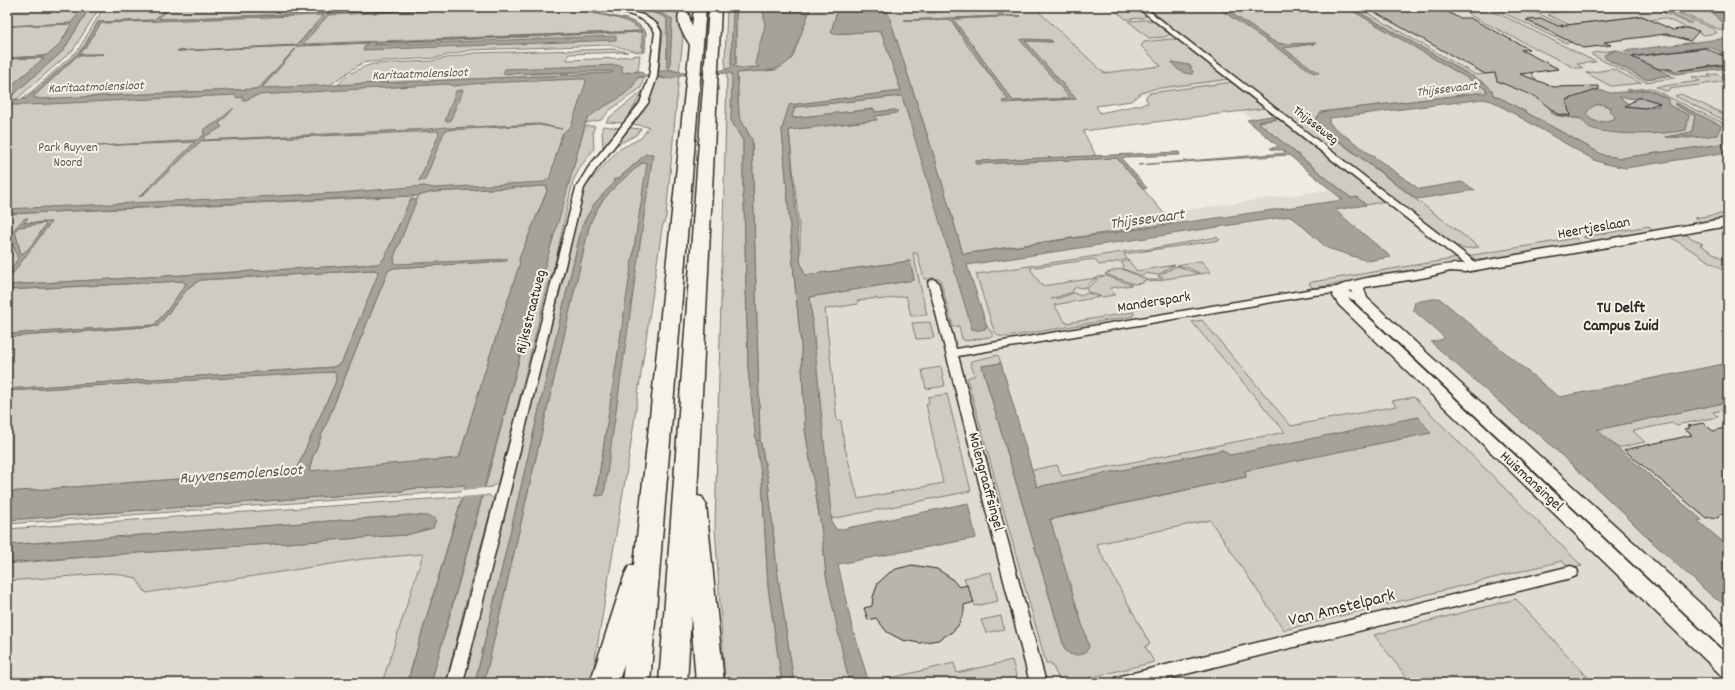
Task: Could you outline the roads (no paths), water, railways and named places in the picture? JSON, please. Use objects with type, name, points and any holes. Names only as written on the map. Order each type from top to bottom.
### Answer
[{"type":"highway","points":[[673,683],[688,438],[702,73],[696,44],[700,7]]},
{"type":"highway","points":[[714,24],[715,7]]},
{"type":"highway","points":[[636,683],[650,538],[702,73],[714,24],[721,7]]},
{"type":"highway","points":[[684,14],[685,25],[696,44]]},
{"type":"highway","points":[[688,438],[710,683]]},
{"type":"highway","points":[[604,683],[650,538]]},
{"type":"street","name":"Rijksstraatweg","points":[[454,683],[578,195],[591,170],[640,109],[653,76],[658,32],[657,28],[647,19],[638,15],[599,7]]},
{"type":"street","name":"Thijsseweg","points":[[1140,7],[1469,267]]},
{"type":"street","name":"Heertjeslaan","points":[[1340,291],[1349,286],[1360,284],[1427,273],[1444,274],[1457,272],[1469,267],[1728,222]]},
{"type":"street","name":"Molengraaffsingel","points":[[933,282],[1038,683]]},
{"type":"street","points":[[1360,284],[1357,289],[1361,300]]},
{"type":"street","name":"Manderspark","points":[[952,353],[1313,292],[1333,290],[1340,291],[1361,300]]},
{"type":"street","name":"Huismansingel","points":[[1340,291],[1340,296],[1344,302],[1728,669]]},
{"type":"street","name":"Huismansingel","points":[[1361,300],[1728,641]]},
{"type":"street","name":"Van Amstelpark","points":[[1121,683],[1571,572]]},
{"type":"water","points":[[83,7],[90,7],[63,51],[7,100],[7,89],[44,58],[7,58],[43,56],[48,54],[60,43],[71,24],[7,26],[71,23]]},
{"type":"water","name":"Ruyvensemolensloot","points":[[169,7],[171,7],[159,19],[513,7],[329,14],[303,44],[306,45],[642,31],[625,21],[599,14],[627,19],[638,24],[646,32],[645,52],[642,52],[642,32],[377,43],[373,45],[616,36],[616,40],[365,50],[363,50],[367,43],[177,51],[297,45],[324,15],[102,23],[88,44],[79,54],[103,54],[77,56],[33,97],[40,99],[255,89],[260,87],[295,49],[262,88],[612,73],[613,71],[503,74],[505,69],[616,65],[622,66],[622,73],[641,71],[644,75],[660,74],[660,72],[667,70],[678,72],[701,72],[723,70],[734,66],[739,68],[759,67],[755,63],[765,25],[763,7],[811,7],[792,58],[785,64],[773,70],[737,73],[739,116],[752,140],[760,439],[768,480],[777,570],[794,683],[782,683],[768,587],[762,479],[756,443],[759,440],[756,441],[748,369],[743,197],[743,141],[731,120],[732,73],[679,75],[669,79],[659,77],[639,77],[633,86],[621,97],[597,111],[586,121],[540,282],[431,683],[407,683],[466,485],[7,520],[7,492],[296,470],[336,381],[336,374],[333,372],[7,391],[7,389],[334,367],[342,362],[378,271],[373,270],[200,280],[189,287],[158,326],[7,337],[7,334],[154,325],[166,312],[186,284],[182,281],[7,290],[7,285],[378,264],[384,259],[410,200],[417,199],[394,257],[395,264],[508,259],[506,261],[393,268],[388,271],[312,459],[309,471],[459,458],[520,263],[519,259],[547,191],[547,186],[432,192],[418,196],[7,214],[7,209],[339,193],[424,186],[434,188],[544,182],[550,177],[562,134],[571,126],[586,82],[585,79],[483,83],[453,86],[449,84],[258,95],[243,101],[243,97],[237,98],[236,95],[27,105],[7,105],[7,100],[26,99],[78,53],[85,45],[98,22],[154,20]]},
{"type":"water","points":[[618,7],[638,8],[653,11],[672,19],[670,67],[667,68],[667,19],[651,12]]},
{"type":"water","points":[[733,7],[736,7],[736,64],[731,65]]},
{"type":"water","points":[[838,7],[886,7],[936,162],[963,254],[1343,200],[1289,155],[1138,165],[1286,153],[1283,150],[1273,150],[1270,148],[1278,146],[1247,120],[1271,116],[1276,119],[1258,122],[1351,198],[1357,197],[1366,205],[1335,210],[1391,257],[1368,261],[1327,248],[1291,216],[967,265],[987,326],[982,330],[974,330],[972,329],[902,96],[795,107],[792,118],[874,109],[875,112],[898,111],[896,113],[875,116],[877,120],[789,130],[800,261],[805,275],[910,261],[914,280],[810,297],[832,523],[837,530],[968,503],[976,538],[838,564],[851,623],[869,683],[849,683],[826,575],[822,533],[805,429],[801,345],[782,129],[789,105],[901,91],[881,31],[833,34],[831,32]]},
{"type":"water","points":[[994,7],[997,7],[1004,16],[1021,16],[954,20],[1013,101],[1070,98],[1020,40],[1024,39],[1050,40],[1053,42],[1025,41],[1076,99],[1003,103],[1002,101],[1008,100],[951,20],[904,20],[1000,16]]},
{"type":"water","points":[[1217,7],[1222,7],[1274,42],[1282,44],[1316,43],[1283,48],[1319,73],[1314,73]]},
{"type":"water","points":[[1346,7],[1350,7],[1486,84],[1492,90],[1493,95],[1605,156],[1622,158],[1728,143],[1728,156],[1722,153],[1626,168],[1606,164],[1594,160],[1492,101],[1483,99],[1330,118],[1329,122],[1333,127],[1419,189],[1462,182],[1475,190],[1417,199],[1321,128],[1316,119],[1321,112],[1486,93],[1486,89]]},
{"type":"water","points":[[1696,7],[1728,8],[1728,24],[1720,21],[1714,14]]},
{"type":"water","points":[[1728,38],[1728,57],[1719,54],[1723,53],[1709,47],[1635,56],[1624,51]]},
{"type":"water","points":[[1617,50],[1671,75],[1645,79],[1605,58],[1604,55]]},
{"type":"water","points":[[1172,62],[1189,65],[1192,67],[1190,68],[1193,71],[1192,74],[1180,71]]},
{"type":"water","points":[[1728,65],[1728,68],[1675,74],[1664,69],[1674,71]]},
{"type":"water","points":[[1586,87],[1611,93],[1649,90],[1668,99],[1668,104],[1670,106],[1689,115],[1686,130],[1676,132],[1638,134],[1600,131],[1590,128],[1578,118],[1559,116],[1551,113],[1553,111],[1561,115],[1567,115],[1567,101]],"holes":[[[1619,97],[1637,99],[1643,98],[1660,106],[1641,108],[1633,107]],[[1601,104],[1611,107],[1610,112],[1615,116],[1614,119],[1598,122],[1592,120],[1586,114],[1591,108]]]},
{"type":"water","points":[[463,90],[450,121],[445,121],[456,91]]},
{"type":"water","points":[[1675,103],[1720,125],[1721,126],[1717,135],[1699,137],[1666,137],[1692,132],[1695,116],[1675,105]]},
{"type":"water","points":[[234,108],[219,124],[222,127],[205,136],[203,138],[204,140],[446,127],[540,124],[562,129],[539,125],[448,130],[444,132],[425,180],[419,181],[439,134],[438,131],[201,141],[142,196],[139,197],[195,142],[97,146],[197,140],[205,134],[203,133],[204,129],[216,123]]},
{"type":"water","points":[[1179,152],[1180,155],[1125,157],[1122,159],[1147,188],[1144,189],[1117,158],[976,164],[976,161]]},
{"type":"water","points":[[646,154],[653,154],[604,495],[596,496],[647,163],[642,163],[611,191],[598,207],[589,227],[484,683],[475,683],[582,226],[594,204],[613,184],[614,179],[618,179]]},
{"type":"water","points":[[25,218],[28,218],[24,223],[51,222],[7,281],[7,274],[18,259],[10,236],[11,232]],"holes":[[[44,223],[46,225],[31,246],[21,254],[15,231],[19,227]]]},
{"type":"water","points":[[1439,298],[1560,397],[1728,363],[1728,402],[1597,430],[1702,520],[1698,521],[1728,546],[1728,606],[1713,597],[1651,541],[1540,435],[1523,423],[1431,342],[1444,339],[1444,337],[1413,310],[1415,302]]},
{"type":"water","points":[[1001,363],[1037,487],[1223,450],[1230,455],[1418,417],[1431,433],[1245,471],[1246,477],[1050,519],[1089,647],[1084,654],[1074,655],[1069,654],[1065,650],[982,366]]},
{"type":"water","points":[[411,515],[429,516],[436,519],[433,528],[406,535],[7,563],[7,545]]},
{"type":"district","name":"TU Delft Campus Zuid","points":[[1621,317]]},
{"type":"water label","name":"Karitaatmolensloot","points":[[420,75]]},
{"type":"water label","name":"Karitaatmolensloot","points":[[96,88]]},
{"type":"water label","name":"Thijssevaart","points":[[1447,90]]},
{"type":"water label","name":"Thijssevaart","points":[[1147,220]]},
{"type":"park label","name":"Park Ruyven Noord","points":[[68,156]]}]
